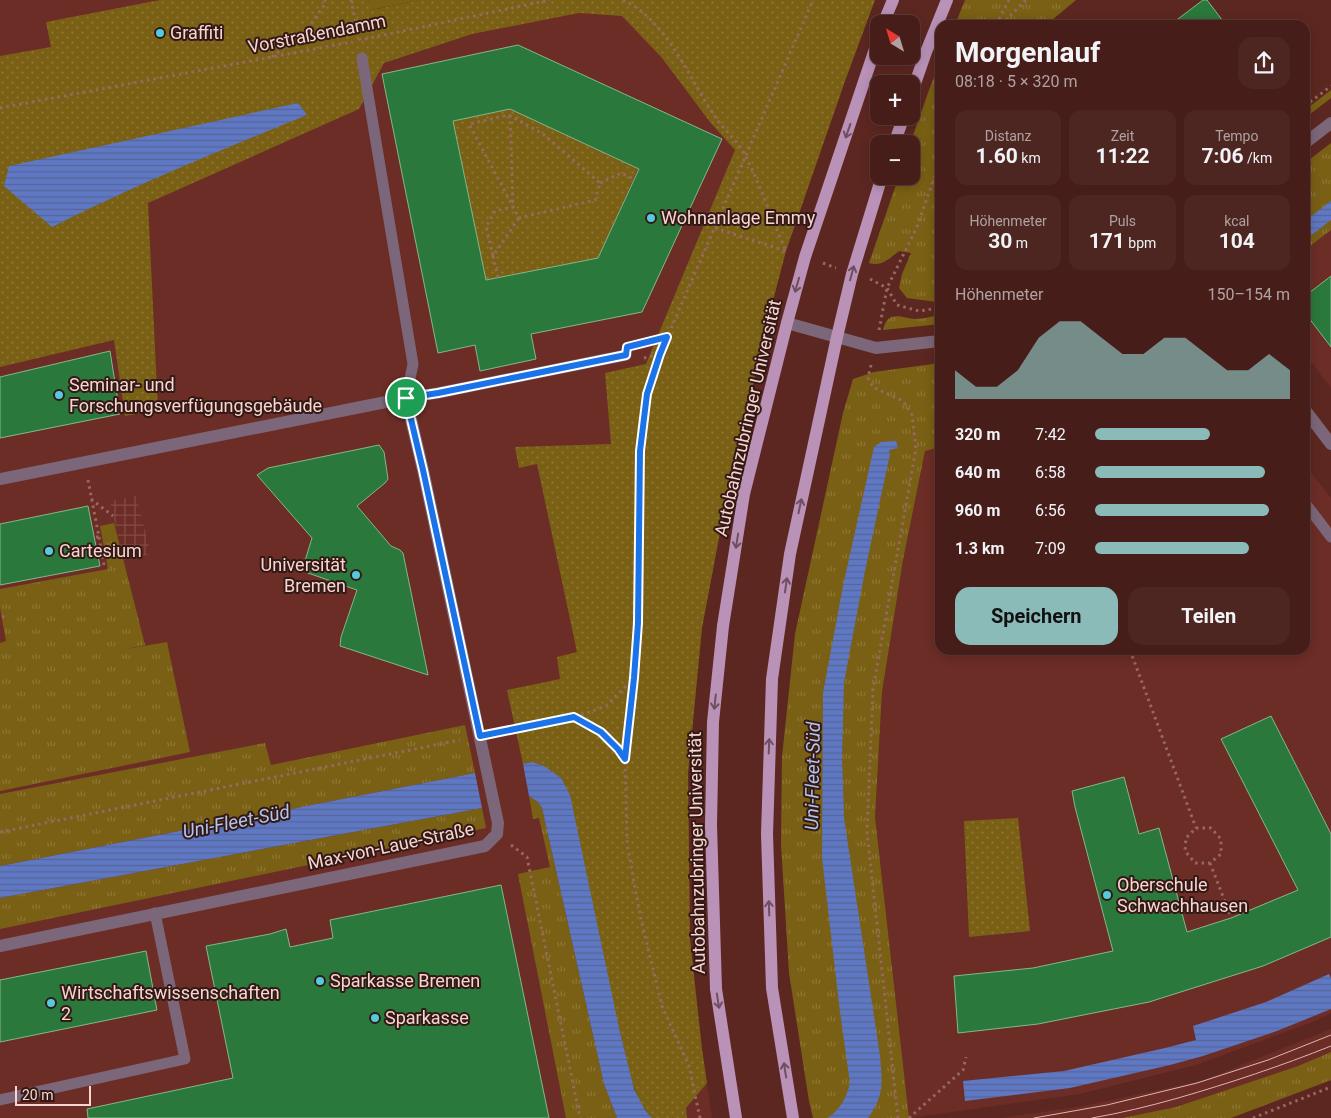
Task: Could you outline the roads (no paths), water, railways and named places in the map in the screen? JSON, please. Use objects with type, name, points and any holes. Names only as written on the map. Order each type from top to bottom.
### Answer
[{"type":"main road","points":[[887,15],[893,0]]},
{"type":"main road","points":[[939,20],[947,0]]},
{"type":"main road","points":[[918,75],[935,30]]},
{"type":"main road","name":"Autobahnzubringer Universität","points":[[736,1118],[716,989],[711,825],[714,722],[723,626],[744,494],[786,323],[870,64]]},
{"type":"main road","points":[[793,1118],[772,988],[766,834],[772,679],[790,554],[837,337],[852,274],[879,185]]},
{"type":"street","points":[[1310,139],[1331,123]]},
{"type":"street","points":[[786,323],[876,348],[935,342]]},
{"type":"street","points":[[0,480],[406,398]]},
{"type":"street","name":"Max-von-Laue-Straße","points":[[0,946],[485,846],[497,834],[498,823],[480,736],[406,398]]},
{"type":"street","points":[[1310,417],[1331,444]]},
{"type":"lane","points":[[362,58],[413,364],[406,398],[626,355]]},
{"type":"lane","points":[[1310,510],[1331,537]]},
{"type":"lane","points":[[0,1100],[185,1059],[154,913]]},
{"type":"water","points":[[298,103],[307,115],[146,182],[52,227],[4,186],[9,166]]},
{"type":"water","points":[[1331,201],[1331,220],[1310,236],[1310,217]]},
{"type":"water","points":[[896,441],[898,448],[889,450],[890,454],[844,682],[842,756],[844,818],[880,1056],[881,1088],[877,1102],[868,1118],[828,1118],[842,1103],[850,1083],[822,858],[823,693],[843,586],[874,447],[881,442]]},
{"type":"water","points":[[532,762],[544,766],[561,778],[570,795],[619,1028],[634,1089],[645,1110],[652,1118],[617,1118],[604,1084],[542,808],[538,802],[529,796],[523,764]]},
{"type":"water","name":"Uni-Fleet-Süd","points":[[475,773],[482,808],[0,898],[0,866]]},
{"type":"water","points":[[1329,974],[1331,978],[1331,1009],[1277,1031],[1203,1056],[1070,1088],[965,1101],[963,1081],[1064,1071],[1196,1040],[1193,1026],[1266,1002]]},
{"type":"tram line","points":[[1034,1118],[1107,1105],[1197,1083],[1268,1060],[1331,1035]]},
{"type":"tram line","points":[[1092,1118],[1146,1107],[1197,1092],[1331,1046]]},
{"type":"place","name":"Graffiti","points":[[160,33]]},
{"type":"place","name":"Wohnanlage Emmy","points":[[651,218]]},
{"type":"place","name":"Seminar- und Forschungsverfügungsgebäude","points":[[59,395]]},
{"type":"place","name":"Cartesium","points":[[49,551]]},
{"type":"place","name":"Universität Bremen","points":[[356,575]]},
{"type":"place","name":"Oberschule Schwachhausen","points":[[1107,895]]},
{"type":"place","name":"Sparkasse Bremen","points":[[320,981]]},
{"type":"place","name":"Wirtschaftswissenschaften 2","points":[[51,1003]]},
{"type":"place","name":"Sparkasse","points":[[375,1018]]}]
